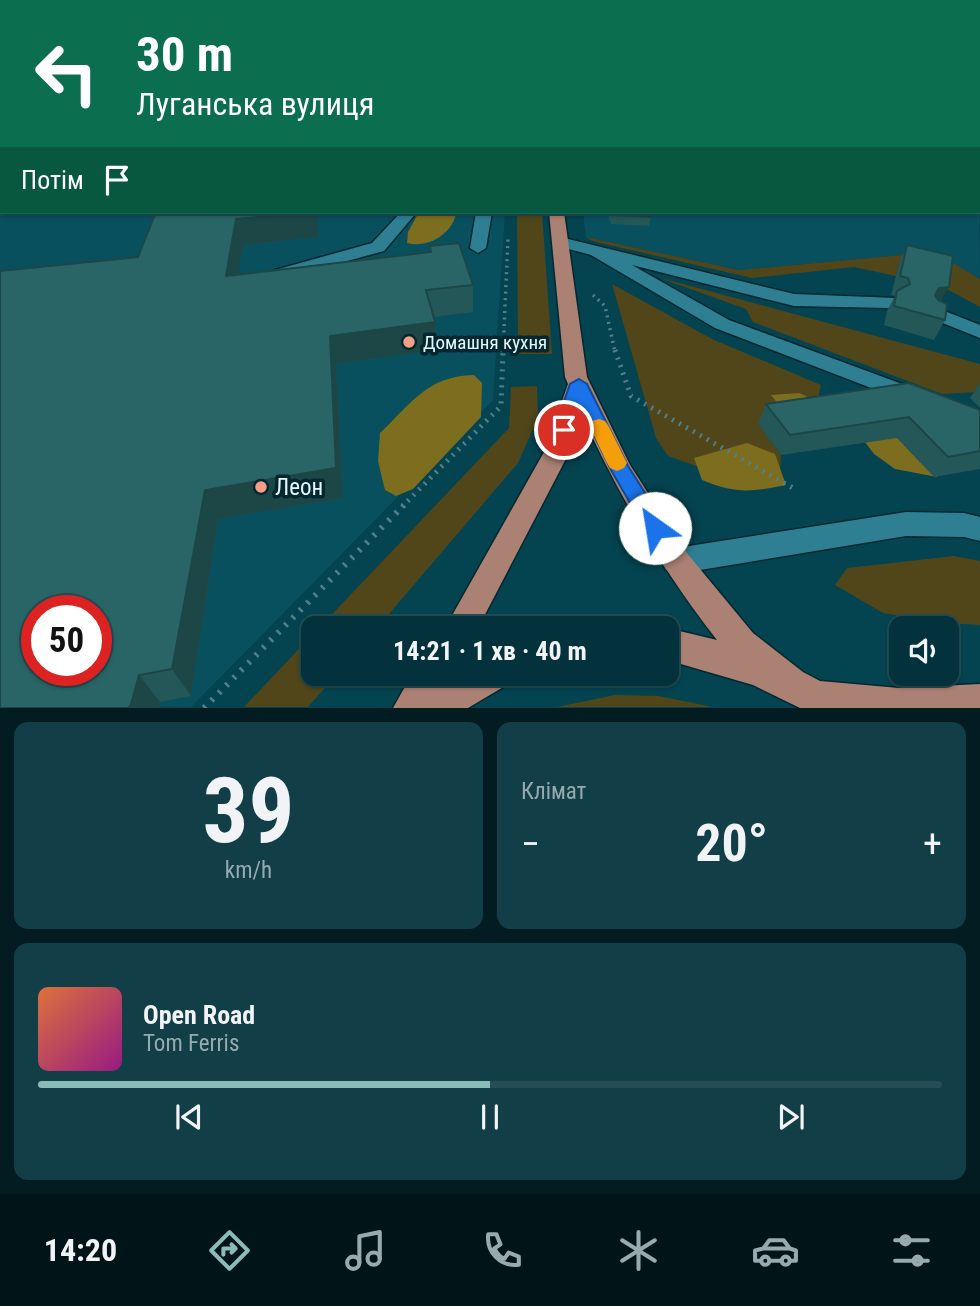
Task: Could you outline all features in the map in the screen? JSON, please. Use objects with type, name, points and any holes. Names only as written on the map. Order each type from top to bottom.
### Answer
[{"type":"main road","points":[[556,214],[579,384],[620,470],[676,561],[741,645],[814,697]]},
{"type":"main road","points":[[468,616],[556,453],[579,384]]},
{"type":"main road","points":[[679,647],[719,656],[814,697],[879,707],[940,707],[980,702]]},
{"type":"main road","points":[[411,708],[425,686]]},
{"type":"main road","points":[[440,708],[472,686]]},
{"type":"lane","points":[[276,275],[378,247],[407,214]]},
{"type":"lane","points":[[478,248],[484,214]]},
{"type":"lane","points":[[560,242],[794,300],[890,302]]},
{"type":"lane","points":[[595,250],[722,324],[934,404]]},
{"type":"lane","points":[[937,314],[980,331]]},
{"type":"lane","points":[[676,561],[906,524],[964,525],[980,529]]},
{"type":"path","points":[[204,708],[501,406],[509,225]]},
{"type":"path","points":[[605,306],[614,348],[631,396],[793,488]]},
{"type":"shaded area","points":[[0,214],[505,214],[493,400],[191,707],[0,707]]},
{"type":"shaded area","points":[[418,214],[456,214],[450,227],[439,238],[423,244],[407,243],[408,232]]},
{"type":"shaded area","points":[[517,214],[542,214],[552,354],[518,354]]},
{"type":"shaded area","points":[[583,214],[979,214],[980,279],[935,252],[739,270],[586,237]]},
{"type":"shaded area","points":[[586,237],[739,270],[935,252],[980,279],[980,307],[941,286],[854,267],[752,278],[592,241]]},
{"type":"shaded area","points":[[657,277],[980,364],[980,392],[942,394],[753,322],[746,309]]},
{"type":"shaded area","points":[[612,284],[712,339],[821,385],[814,415],[759,424],[781,455],[780,469],[736,480],[668,456],[656,438]]},
{"type":"shaded area","points":[[474,375],[482,383],[481,417],[413,489],[396,496],[385,490],[378,461],[380,433],[411,402],[432,386],[444,380]]},
{"type":"shaded area","points":[[537,386],[538,418],[518,463],[387,616],[330,616],[509,428],[511,387]]},
{"type":"shaded area","points":[[799,393],[840,411],[861,408],[943,461],[937,477],[895,469],[874,454],[865,442],[787,415],[771,395]]},
{"type":"shaded area","points":[[747,443],[775,454],[786,485],[734,490],[702,480],[694,458]]},
{"type":"shaded area","points":[[954,556],[980,561],[980,625],[959,624],[959,616],[901,616],[883,613],[835,585],[847,568]]},
{"type":"shaded area","points":[[301,647],[301,686],[326,686],[308,707],[244,707]]},
{"type":"shaded area","points":[[615,695],[659,696],[713,707],[557,707]]},
{"type":"building","points":[[155,214],[290,214],[236,219],[226,276],[431,252],[430,246],[459,243],[473,285],[426,290],[435,322],[330,336],[336,468],[205,490],[172,669],[139,675],[128,708],[0,708],[0,271],[138,257]]},
{"type":"building","points":[[650,214],[651,217],[612,215]]},
{"type":"building","points":[[907,245],[953,256],[949,287],[939,288],[935,295],[938,300],[947,304],[945,320],[894,306],[897,291],[910,284],[908,278],[900,276]]},
{"type":"building","points":[[909,383],[980,410],[980,451],[948,457],[909,417],[790,435],[766,404]]},
{"type":"slow traffic","points":[[599,425],[617,463]]},
{"type":"place","name":"Домашня кухня","points":[[409,342]]},
{"type":"place","name":"Леон","points":[[261,487]]},
{"type":"route","points":[[564,430],[579,384],[620,470],[655,528]]}]
